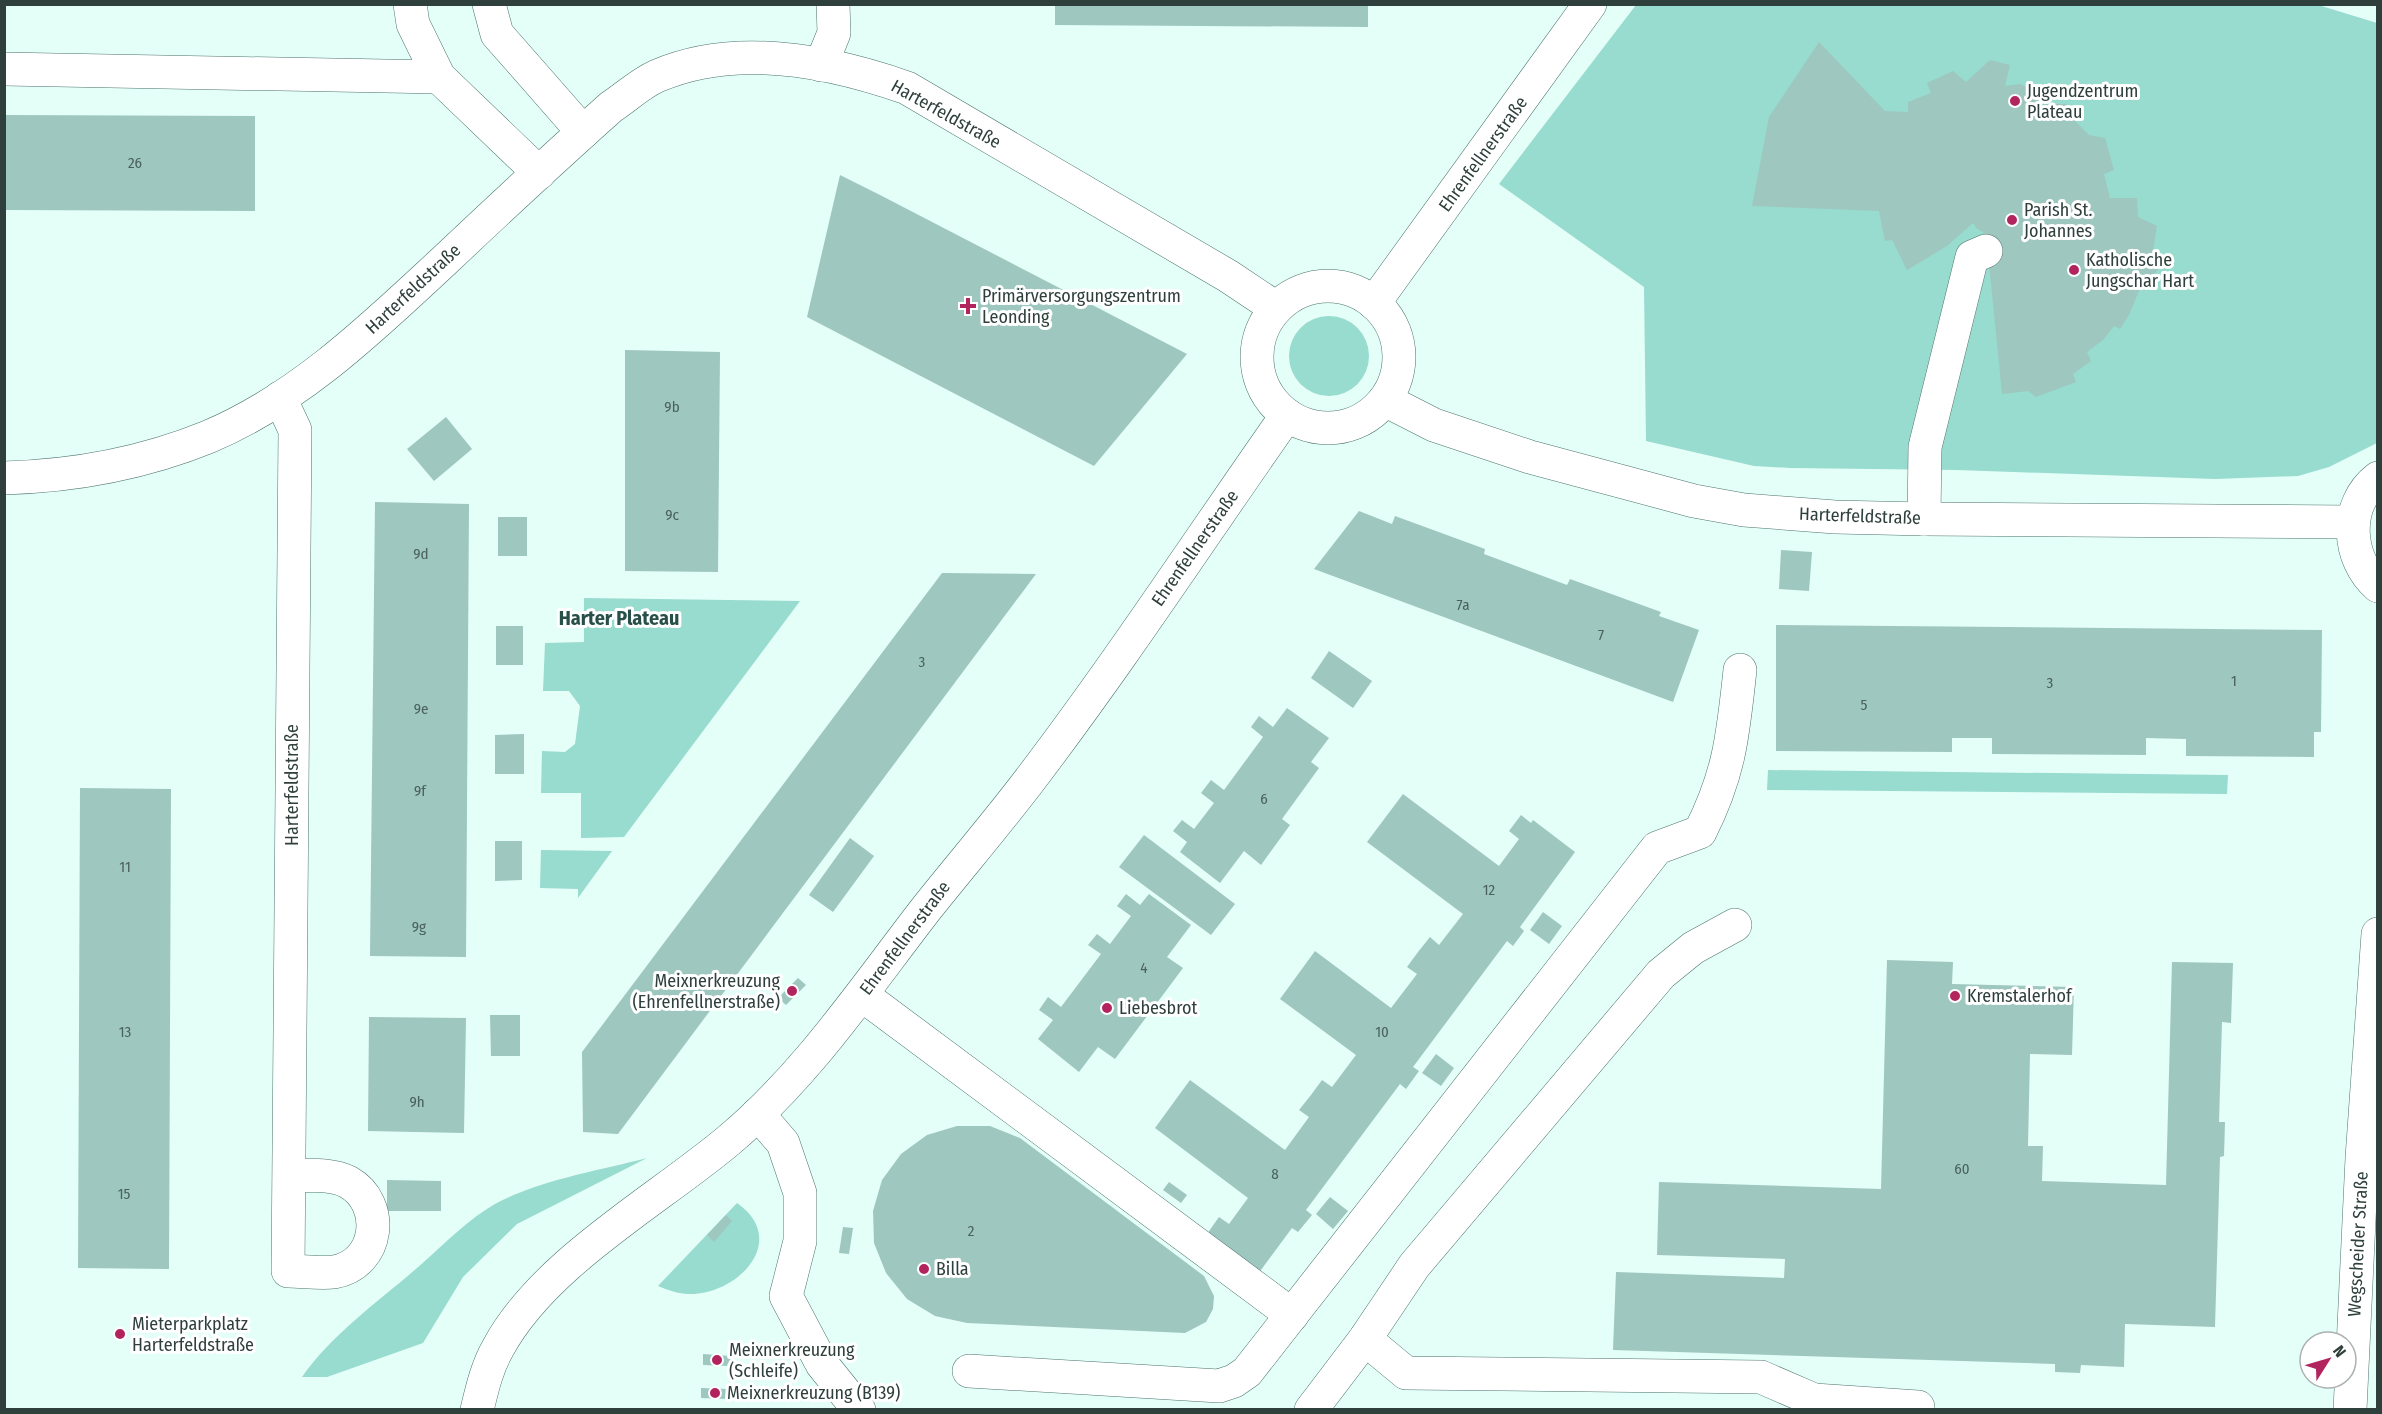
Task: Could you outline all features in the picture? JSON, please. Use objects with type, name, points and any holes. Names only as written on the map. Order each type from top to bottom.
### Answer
[{"type":"street","points":[[410,4],[413,24],[439,76],[539,173]]},
{"type":"street","points":[[489,4],[497,34],[584,132]]},
{"type":"street","points":[[821,65],[834,33],[833,4]]},
{"type":"street","name":"Ehrenfellnerstraße","points":[[1374,303],[1590,4]]},
{"type":"street","name":"Harterfeldstraße","points":[[4,477],[80,471],[151,458],[210,436],[280,398],[366,333],[611,107],[656,76],[705,63],[751,58],[783,58],[860,71],[907,88],[1228,276],[1276,308]]},
{"type":"street","points":[[4,69],[439,76]]},
{"type":"street","points":[[1924,519],[1925,447],[1972,257],[1986,251]]},
{"type":"street","points":[[1322,286],[1343,287],[1374,303],[1392,327],[1399,351],[1394,386],[1385,400],[1371,415],[1352,425],[1332,429],[1307,426],[1287,416],[1269,398],[1259,377],[1257,355],[1261,333],[1276,308],[1289,297],[1322,286]]},
{"type":"street","name":"Harterfeldstraße","points":[[280,398],[295,430],[289,1175]]},
{"type":"street","name":"Harterfeldstraße","points":[[1385,400],[1434,424],[1530,457],[1694,501],[1744,510],[1835,517],[1924,519],[2353,522]]},
{"type":"street","name":"Ehrenfellnerstraße","points":[[477,1410],[497,1349],[513,1324],[542,1290],[600,1238],[657,1197],[758,1114],[791,1082],[862,995],[1033,775],[1155,607],[1287,416]]},
{"type":"street","points":[[2378,478],[2361,496],[2353,522],[2353,545],[2358,562],[2378,586]]},
{"type":"street","points":[[969,1371],[1219,1386],[1234,1381],[1247,1372],[1657,848],[1700,832],[1717,798],[1730,755],[1740,670]]},
{"type":"street","points":[[1311,1410],[1365,1339],[1414,1266],[1661,974],[1693,948],[1735,925]]},
{"type":"street","name":"Wegscheider Straße","points":[[2350,1410],[2362,1158],[2378,934]]},
{"type":"street","points":[[862,995],[1292,1315]]},
{"type":"street","points":[[758,1114],[783,1143],[800,1193],[800,1241],[786,1296],[822,1364],[859,1410]]},
{"type":"street","points":[[1365,1339],[1406,1373],[1761,1377],[1814,1400],[1918,1408]]},
{"type":"green space","points":[[2315,4],[2377,23],[2377,443],[2329,467],[2298,476],[2215,479],[1957,470],[1791,468],[1754,466],[1646,441],[1644,287],[1499,184],[1636,5]]},
{"type":"green space","points":[[1329,316],[1344,319],[1357,328],[1366,341],[1369,356],[1366,371],[1357,384],[1344,393],[1329,396],[1314,393],[1301,384],[1292,371],[1289,356],[1292,341],[1301,328],[1314,319]]},
{"type":"green space","points":[[584,598],[800,601],[624,837],[581,838],[581,793],[541,793],[542,751],[565,752],[575,744],[580,706],[569,691],[543,691],[545,643],[584,642]]},
{"type":"green space","points":[[1768,770],[2228,775],[2227,794],[1767,790]]},
{"type":"green space","points":[[541,850],[612,851],[578,898],[578,889],[540,888]]},
{"type":"green space","points":[[647,1158],[517,1224],[463,1277],[423,1343],[327,1377],[302,1377],[327,1347],[371,1306],[460,1230],[495,1204],[541,1185]]},
{"type":"green space","points":[[737,1203],[752,1218],[759,1233],[758,1248],[751,1263],[740,1275],[725,1285],[707,1292],[685,1294],[658,1286]]},
{"type":"building","points":[[1055,5],[1368,5],[1368,27],[1055,25]]},
{"type":"building","name":"Parish St. Johannes","points":[[1819,42],[1885,111],[1908,112],[1908,102],[1931,93],[1927,83],[1953,71],[1966,82],[1990,60],[2010,65],[2005,86],[2021,84],[2030,90],[2032,98],[2046,104],[2066,104],[2078,114],[2073,119],[2089,135],[2105,138],[2114,170],[2104,174],[2110,198],[2137,198],[2138,217],[2157,226],[2153,251],[2161,254],[2158,270],[2150,277],[2146,288],[2141,286],[2129,315],[2120,329],[2114,326],[2103,340],[2087,352],[2091,361],[2073,374],[2076,382],[2036,397],[2028,391],[2002,394],[1989,263],[1983,232],[1973,223],[1947,246],[1907,270],[1892,240],[1885,241],[1879,211],[1752,206],[1769,117]]},
{"type":"building","points":[[4,115],[255,116],[255,211],[4,210]]},
{"type":"building","points":[[840,175],[1187,354],[1094,466],[807,317]]},
{"type":"building","points":[[625,350],[720,352],[718,572],[625,571]]},
{"type":"building","points":[[446,417],[472,449],[434,481],[407,449]]},
{"type":"building","points":[[375,502],[469,504],[466,957],[370,956]]},
{"type":"building","points":[[1359,511],[1392,524],[1395,516],[1485,549],[1484,554],[1567,585],[1570,579],[1661,612],[1659,616],[1699,630],[1673,702],[1314,569]]},
{"type":"building","points":[[498,517],[527,517],[527,556],[498,556]]},
{"type":"building","points":[[1781,550],[1812,552],[1809,591],[1779,589]]},
{"type":"building","points":[[942,573],[1036,574],[618,1134],[583,1132],[582,1052]]},
{"type":"building","points":[[1776,625],[2322,630],[2321,732],[2314,732],[2314,757],[2186,756],[2186,739],[2146,738],[2146,755],[1992,754],[1992,738],[1952,738],[1952,752],[1776,751]]},
{"type":"building","points":[[496,626],[523,626],[523,665],[496,665]]},
{"type":"building","points":[[1329,651],[1372,681],[1353,708],[1311,678]]},
{"type":"building","points":[[1287,708],[1329,738],[1311,762],[1319,768],[1282,819],[1290,825],[1261,865],[1244,851],[1220,883],[1180,852],[1187,842],[1173,831],[1182,820],[1194,829],[1214,803],[1201,793],[1211,780],[1224,790],[1263,737],[1251,727],[1259,716],[1273,727]]},
{"type":"building","points":[[524,734],[524,774],[495,774],[495,735]]},
{"type":"building","points":[[80,788],[171,789],[169,1269],[78,1268]]},
{"type":"building","points":[[1403,794],[1499,866],[1519,839],[1509,831],[1521,815],[1531,823],[1533,820],[1575,852],[1520,927],[1524,931],[1513,946],[1507,941],[1413,1067],[1419,1071],[1406,1089],[1400,1084],[1306,1210],[1312,1215],[1298,1232],[1292,1228],[1258,1274],[1207,1234],[1219,1217],[1229,1224],[1248,1198],[1155,1128],[1190,1080],[1285,1150],[1309,1117],[1299,1110],[1322,1080],[1332,1087],[1356,1055],[1280,999],[1315,951],[1391,1008],[1417,974],[1407,967],[1418,952],[1430,937],[1439,945],[1463,914],[1367,842]]},
{"type":"building","points":[[1144,835],[1235,904],[1211,935],[1119,867]]},
{"type":"building","points":[[850,838],[874,856],[833,912],[809,895]]},
{"type":"building","points":[[495,841],[522,841],[522,880],[495,881]]},
{"type":"building","points":[[1126,894],[1140,905],[1149,894],[1191,925],[1167,957],[1183,968],[1115,1059],[1098,1047],[1079,1072],[1038,1039],[1053,1020],[1039,1010],[1048,997],[1061,1007],[1101,954],[1088,945],[1097,934],[1110,944],[1131,916],[1117,906]]},
{"type":"building","points":[[1543,912],[1562,926],[1549,944],[1530,930]]},
{"type":"building","points":[[1887,960],[1953,962],[1952,984],[2074,987],[2072,1055],[2030,1054],[2028,1146],[2043,1146],[2042,1181],[2166,1185],[2172,962],[2233,963],[2231,1023],[2222,1022],[2219,1122],[2225,1122],[2224,1156],[2220,1157],[2215,1327],[2125,1324],[2124,1367],[2081,1365],[2080,1373],[2055,1372],[2055,1364],[1613,1350],[1616,1272],[1784,1278],[1785,1259],[1657,1255],[1659,1182],[1881,1189]]},
{"type":"building","name":"Meixnerkreuzung (Ehrenfellnerstraße)","points":[[798,978],[806,985],[786,1005],[778,998]]},
{"type":"building","points":[[490,1015],[520,1015],[520,1056],[491,1056]]},
{"type":"building","points":[[369,1017],[466,1018],[464,1133],[368,1131]]},
{"type":"building","points":[[1436,1054],[1454,1068],[1441,1086],[1422,1073]]},
{"type":"building","points":[[957,1126],[990,1126],[1020,1138],[1204,1276],[1214,1296],[1213,1309],[1206,1322],[1185,1333],[967,1323],[935,1316],[907,1299],[886,1273],[874,1243],[873,1211],[882,1180],[901,1154],[927,1135]]},
{"type":"building","points":[[387,1180],[441,1181],[441,1211],[387,1211]]},
{"type":"building","points":[[1169,1182],[1187,1195],[1181,1203],[1163,1190]]},
{"type":"building","points":[[1330,1197],[1348,1211],[1333,1229],[1316,1214]]},
{"type":"building","points":[[726,1215],[732,1221],[714,1242],[707,1235]]},
{"type":"building","points":[[843,1227],[853,1228],[849,1254],[839,1253]]},
{"type":"building","name":"Meixnerkreuzung (Schleife)","points":[[703,1354],[731,1356],[730,1366],[703,1365]]},
{"type":"building","name":"Meixnerkreuzung (B139)","points":[[701,1388],[728,1389],[729,1399],[701,1398]]},
{"type":"place","name":"Jugendzentrum Plateau","points":[[2015,101]]},
{"type":"place","name":"Parish St. Johannes","points":[[2012,220]]},
{"type":"place","name":"Katholische Jungschar Hart","points":[[2074,270]]},
{"type":"place","name":"Primärversorgungszentrum Leonding","points":[[968,306]]},
{"type":"place","name":"Meixnerkreuzung (Ehrenfellnerstraße)","points":[[792,991]]},
{"type":"place","name":"Kremstalerhof","points":[[1955,996]]},
{"type":"place","name":"Liebesbrot","points":[[1107,1008]]},
{"type":"place","name":"Billa","points":[[924,1269]]},
{"type":"place","name":"Mieterparkplatz Harterfeldstraße","points":[[120,1334]]},
{"type":"place","name":"Meixnerkreuzung (Schleife)","points":[[717,1360]]},
{"type":"place","name":"Meixnerkreuzung (B139)","points":[[715,1393]]},
{"type":"district","name":"Harter Plateau","points":[[619,618]]}]
